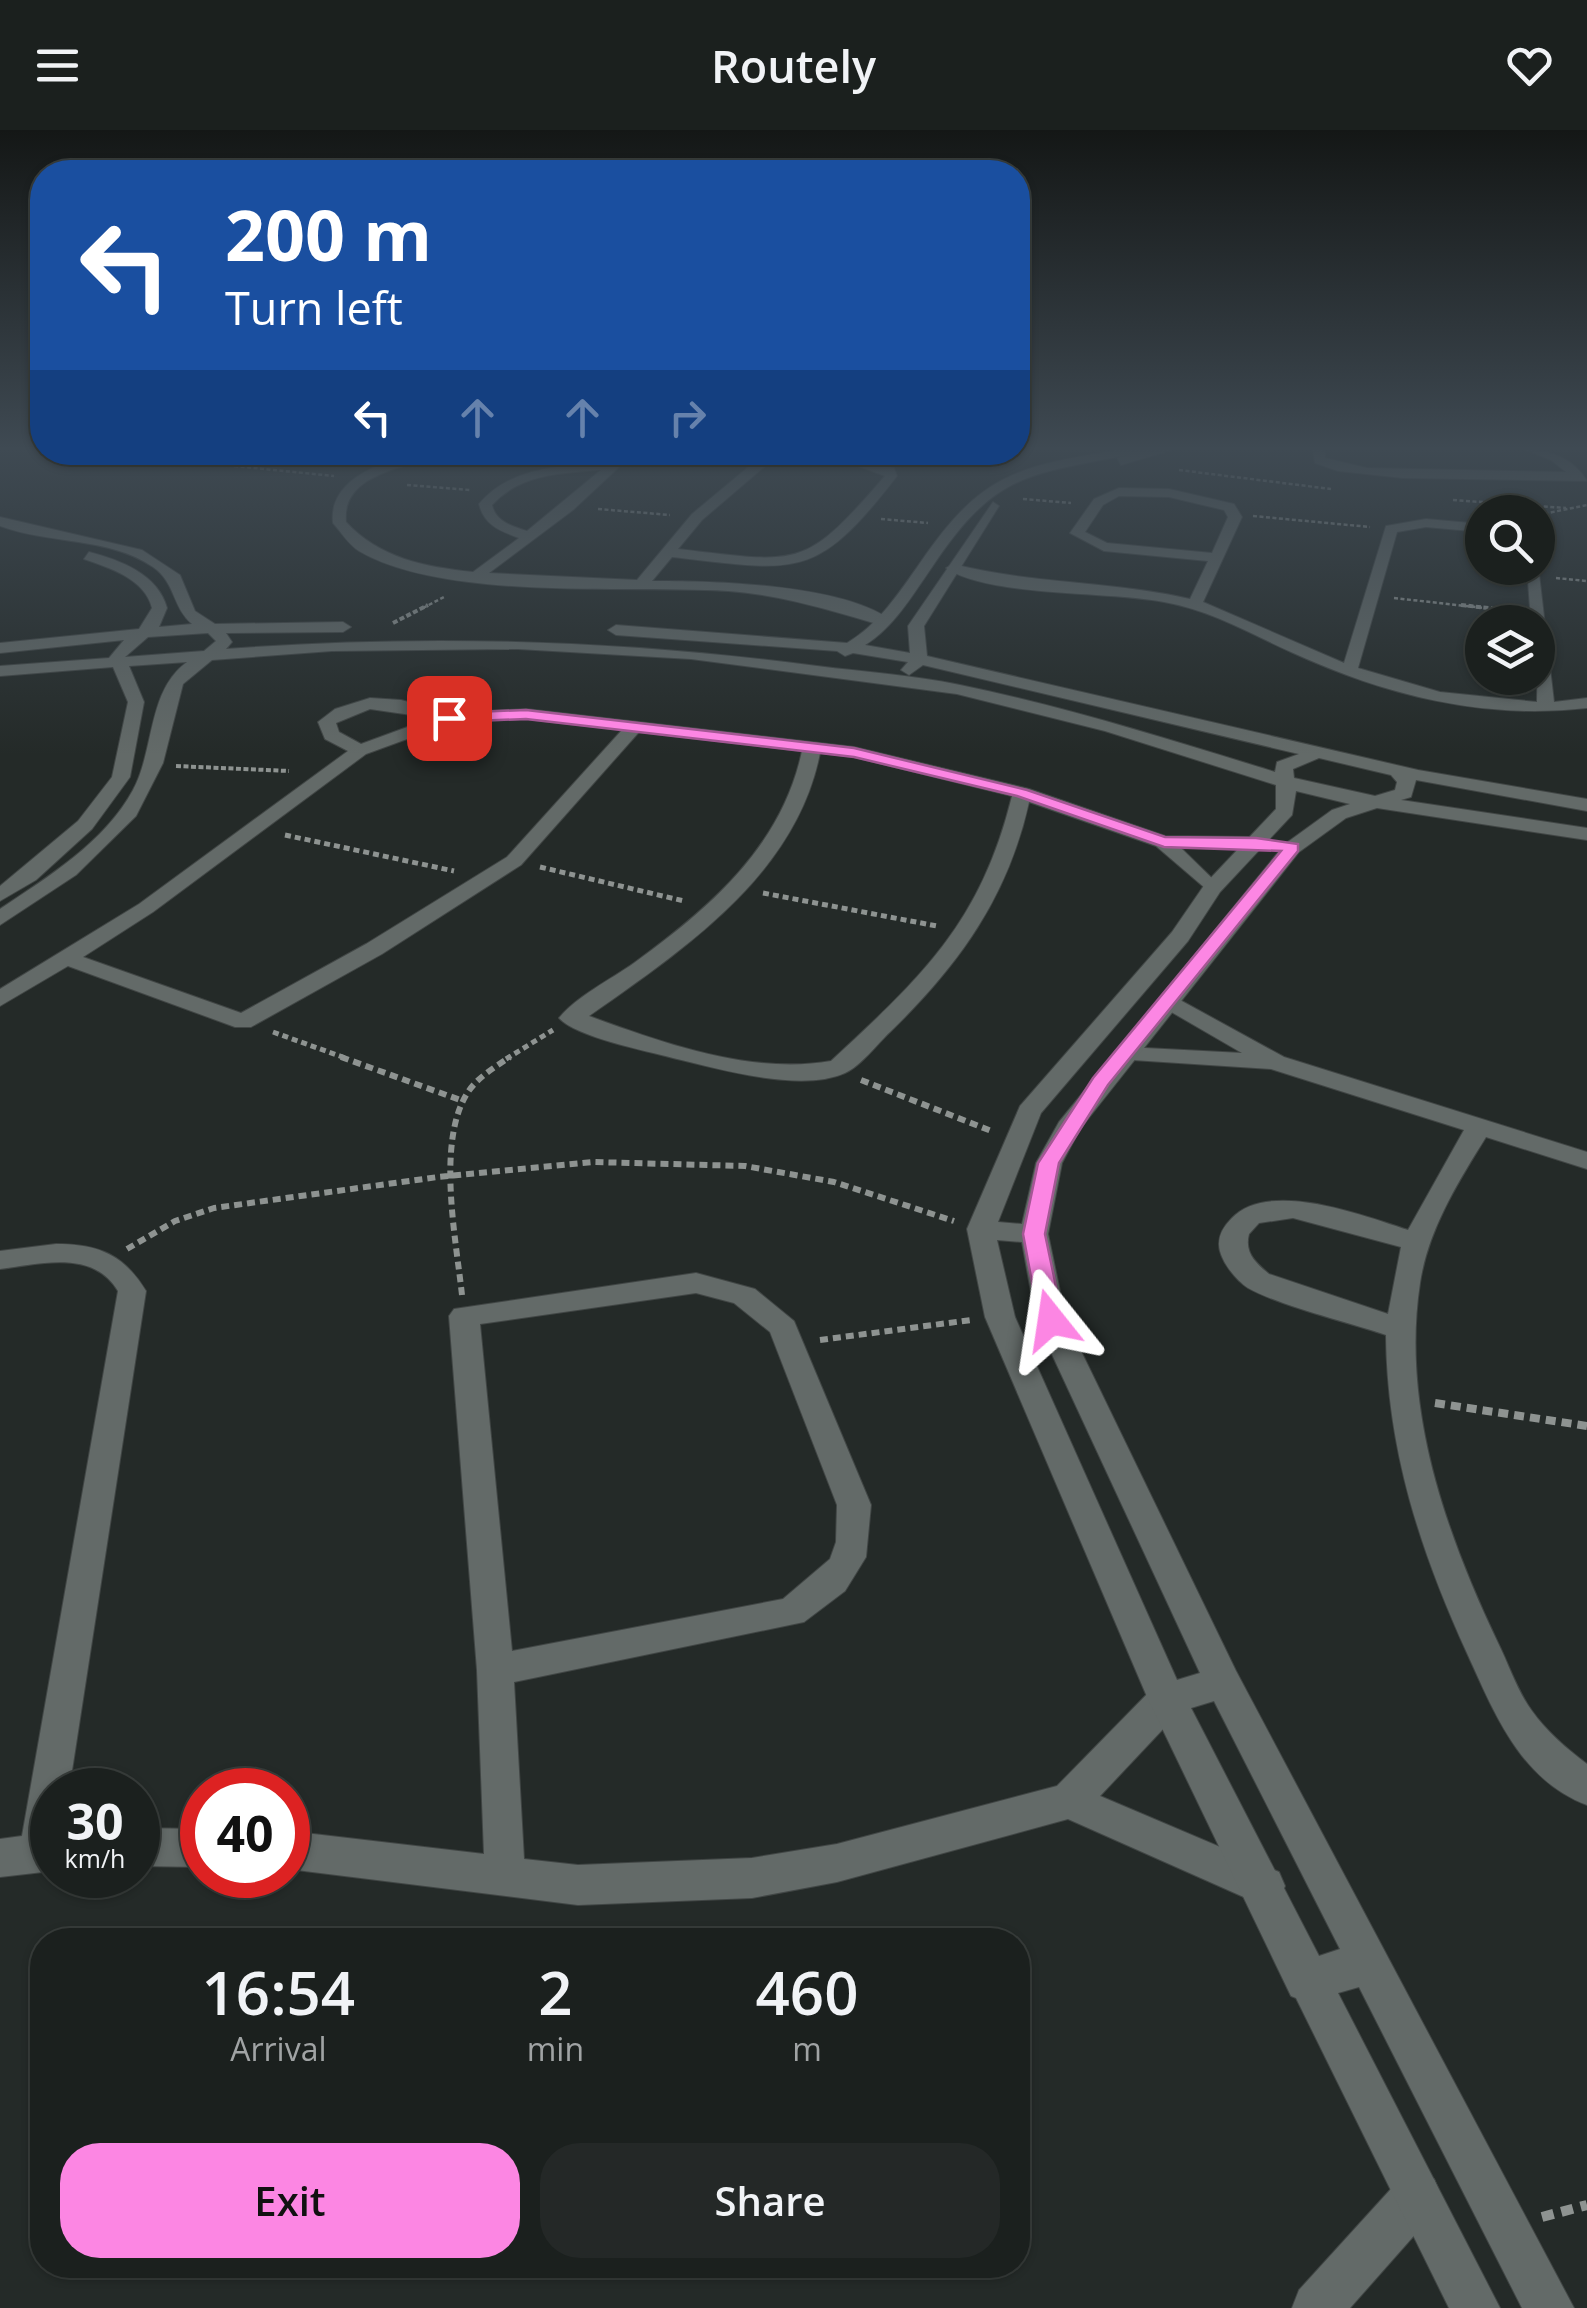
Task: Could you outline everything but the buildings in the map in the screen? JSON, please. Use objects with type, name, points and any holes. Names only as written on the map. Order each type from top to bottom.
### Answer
[{"type":"street","points":[[0,895],[30,876],[85,825],[121,777],[136,702],[128,675],[119,662],[119,650],[158,616],[154,597],[134,575],[71,552]]},
{"type":"street","points":[[0,919],[77,866],[138,801],[154,765],[172,691],[181,675],[224,642],[216,630],[190,616],[175,578],[133,552]]},
{"type":"street","points":[[376,552],[412,566],[476,576],[570,584],[724,586],[832,603],[884,620]]},
{"type":"street","points":[[476,576],[507,552]]},
{"type":"street","points":[[641,584],[668,552],[797,558],[817,552]]},
{"type":"street","points":[[835,671],[829,661],[884,620],[937,552]]},
{"type":"street","points":[[919,659],[916,626],[965,552]]},
{"type":"street","points":[[1151,552],[1215,558]]},
{"type":"street","points":[[1195,604],[1218,552]]},
{"type":"street","points":[[1349,672],[1384,552]]},
{"type":"street","points":[[954,568],[1007,581],[1195,604],[1349,672],[1431,695],[1546,708],[1587,703]]},
{"type":"street","points":[[941,585],[1007,581]]},
{"type":"street","points":[[832,603],[898,600]]},
{"type":"street","points":[[0,648],[216,630],[388,626]]},
{"type":"street","points":[[469,626],[596,629],[850,649],[919,659],[1136,707],[1400,774],[1587,805]]},
{"type":"street","points":[[0,671],[332,646],[518,644],[691,654],[889,678],[1066,715],[1288,782],[1380,804],[1587,834]]},
{"type":"street","points":[[889,678],[919,659]]},
{"type":"street","points":[[1545,695],[1546,708]]},
{"type":"street","points":[[360,750],[331,736],[327,722],[348,709],[382,703],[449,718],[526,714],[895,760],[1022,793],[1164,842],[1256,842],[1292,848]]},
{"type":"street","points":[[0,999],[146,908],[360,750],[449,718]]},
{"type":"street","points":[[64,957],[243,1022],[514,861],[634,726]]},
{"type":"street","points":[[570,1018],[714,908],[734,888],[778,838],[798,806],[811,774],[812,747]]},
{"type":"street","points":[[1314,754],[1283,766],[1288,782],[1285,810],[1212,888],[1196,941],[1169,1001],[1100,1082],[1048,1163],[1034,1234],[1051,1320],[1223,1682],[1549,2308]]},
{"type":"street","points":[[1400,774],[1407,782],[1404,793],[1380,804],[1339,814],[1292,848],[1064,1068],[1029,1111],[1014,1139],[980,1229],[1000,1316],[1166,1700],[1264,1886],[1306,1981],[1475,2308]]},
{"type":"street","points":[[570,1018],[628,1039],[709,1059],[832,1069],[917,993],[968,932],[995,888],[1013,840],[1022,793]]},
{"type":"street","points":[[1164,842],[1212,888]]},
{"type":"street","points":[[1169,1001],[1274,1062],[1587,1161]]},
{"type":"street","points":[[1126,1054],[1274,1062]]},
{"type":"street","points":[[1064,1068],[1100,1082]]},
{"type":"street","points":[[1480,1127],[1416,1242],[1405,1284],[1404,1398],[1419,1484],[1457,1596],[1519,1723],[1556,1765],[1587,1787]]},
{"type":"street","points":[[1403,1330],[1260,1282],[1234,1252],[1232,1236],[1239,1224],[1253,1214],[1296,1208],[1416,1242]]},
{"type":"street","points":[[980,1229],[1034,1234]]},
{"type":"street","points":[[0,1260],[64,1252],[110,1263],[125,1275],[132,1292],[47,1768]]},
{"type":"street","points":[[495,1670],[791,1612],[824,1592],[847,1566],[857,1536],[854,1505],[789,1344],[770,1310],[750,1296],[696,1283],[464,1316],[495,1670],[505,1878]]},
{"type":"street","points":[[310,1853],[578,1884],[752,1878],[837,1864],[1069,1801],[1166,1700],[1223,1682]]},
{"type":"street","points":[[1069,1801],[1264,1886]]},
{"type":"street","points":[[1306,1981],[1368,1963]]},
{"type":"street","points":[[1317,2308],[1416,2196]]},
{"type":"path","points":[[1555,575],[1587,581]]},
{"type":"path","points":[[388,626],[476,576]]},
{"type":"path","points":[[1372,595],[1465,605]]},
{"type":"path","points":[[154,765],[330,774]]},
{"type":"path","points":[[254,828],[490,878]]},
{"type":"path","points":[[514,861],[714,908]]},
{"type":"path","points":[[734,888],[968,932]]},
{"type":"path","points":[[464,1316],[450,1150],[464,1101],[471,1087],[570,1018]]},
{"type":"path","points":[[243,1022],[464,1101]]},
{"type":"path","points":[[832,1069],[1014,1139]]},
{"type":"path","points":[[110,1263],[151,1233],[214,1208],[576,1163],[696,1163],[815,1178],[980,1229]]},
{"type":"path","points":[[789,1344],[1000,1316]]},
{"type":"path","points":[[1404,1398],[1587,1426]]},
{"type":"route","points":[[449,718],[526,714],[854,752],[1022,793],[1164,842],[1256,842],[1292,848],[1100,1082],[1048,1163],[1034,1234],[1038,1270],[1051,1320]]}]
